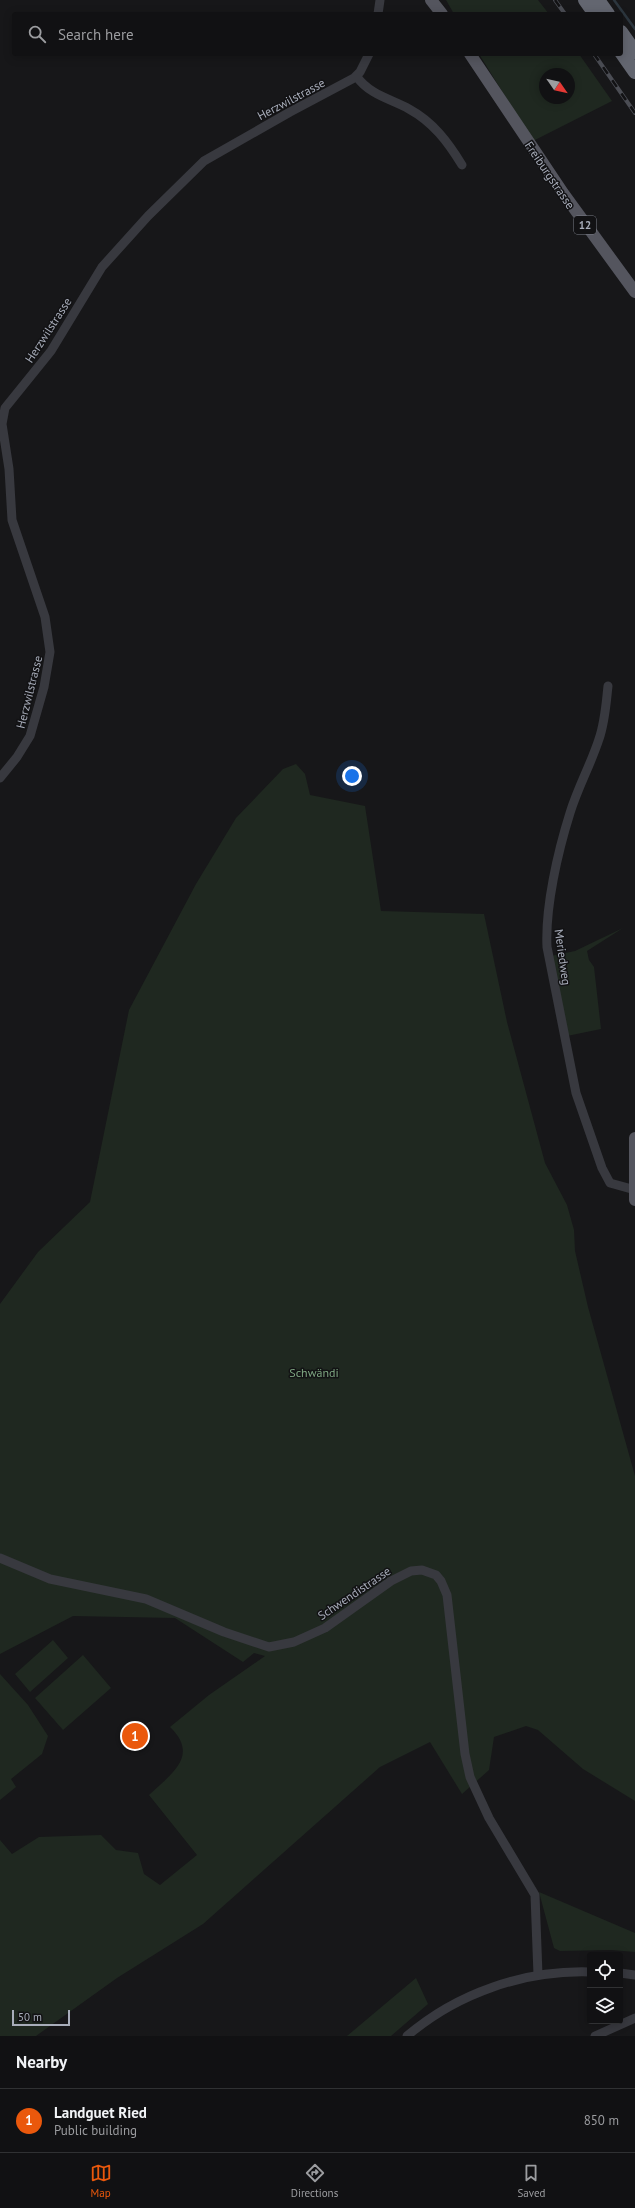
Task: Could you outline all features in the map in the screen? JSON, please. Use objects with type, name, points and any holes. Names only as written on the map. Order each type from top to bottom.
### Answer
[{"type":"highway","points":[[585,0],[594,12]]},
{"type":"highway","points":[[598,0],[607,12]]},
{"type":"highway","points":[[623,35],[635,52]]},
{"type":"highway","points":[[623,55],[635,72]]},
{"type":"main road","points":[[431,0],[440,12]]},
{"type":"main road","name":"Freiburgstrasse","points":[[471,56],[563,193],[635,292]]},
{"type":"main road","points":[[635,1138],[635,1194]]},
{"type":"street","points":[[378,12],[380,0]]},
{"type":"street","points":[[368,56],[356,77],[373,92],[410,110],[430,123],[444,139],[462,165]]},
{"type":"street","name":"Herzwilstrasse","points":[[0,778],[17,757],[30,736],[43,694],[50,652],[45,617],[12,520],[9,469],[2,424],[5,408],[51,351],[94,278],[104,264],[148,216],[204,161],[290,112],[356,77]]},
{"type":"street","name":"Meriedweg","points":[[608,686],[605,715],[601,734],[570,813],[561,848],[546,927],[547,947],[571,1075],[599,1160],[610,1183],[635,1194]]},
{"type":"street","name":"Schwendistrasse","points":[[0,1558],[50,1579],[146,1599],[224,1632],[269,1647],[294,1642],[325,1628],[405,1573],[422,1570],[436,1576],[441,1581],[446,1595],[460,1721],[470,1777],[489,1818],[532,1888],[537,1902],[538,1975]]},
{"type":"street","points":[[406,2036],[435,2015],[468,1997],[506,1983],[538,1975],[587,1972]]},
{"type":"street","points":[[623,1973],[635,1975]]},
{"type":"street","points":[[596,2036],[635,2018]]},
{"type":"green space","points":[[446,0],[538,0],[547,12],[453,12]]},
{"type":"green space","points":[[480,56],[580,56],[612,101],[533,141]]},
{"type":"green space","name":"Schwändi","points":[[296,764],[305,774],[310,795],[365,806],[381,911],[484,914],[507,1022],[545,1163],[567,1205],[574,1230],[575,1251],[588,1307],[635,1476],[635,1801],[583,1769],[538,1730],[526,1726],[494,1737],[489,1770],[462,1794],[430,1742],[380,1767],[203,1924],[117,1978],[36,2036],[0,2036],[0,1840],[12,1854],[39,1837],[101,1835],[116,1850],[138,1853],[144,1874],[160,1885],[197,1855],[149,1795],[173,1772],[179,1764],[182,1756],[182,1747],[179,1737],[170,1727],[209,1695],[265,1656],[254,1653],[243,1662],[175,1618],[73,1616],[0,1654],[0,1304],[38,1252],[90,1202],[129,1010],[196,884],[236,818],[283,769]]},
{"type":"green space","points":[[623,928],[587,951],[589,960],[594,967],[601,1029],[567,1036],[551,956],[575,951]]},
{"type":"green space","points":[[53,1640],[68,1658],[30,1692],[15,1674]]},
{"type":"green space","points":[[83,1655],[111,1688],[63,1730],[35,1698]]},
{"type":"green space","points":[[0,1674],[28,1705],[48,1736],[42,1754],[11,1779],[16,1787],[0,1800]]},
{"type":"green space","points":[[539,1892],[635,1933],[635,1952],[611,1950],[560,1951],[554,1948]]},
{"type":"green space","points":[[416,1978],[428,2004],[391,2036],[347,2036]]},
{"type":"waterway","points":[[614,0],[623,12]]},
{"type":"waterway","points":[[623,12],[635,29]]},
{"type":"railway","points":[[555,0],[564,12]]},
{"type":"railway","points":[[595,56],[635,113]]},
{"type":"place","name":"Landguet Ried","points":[[135,1736]]}]
